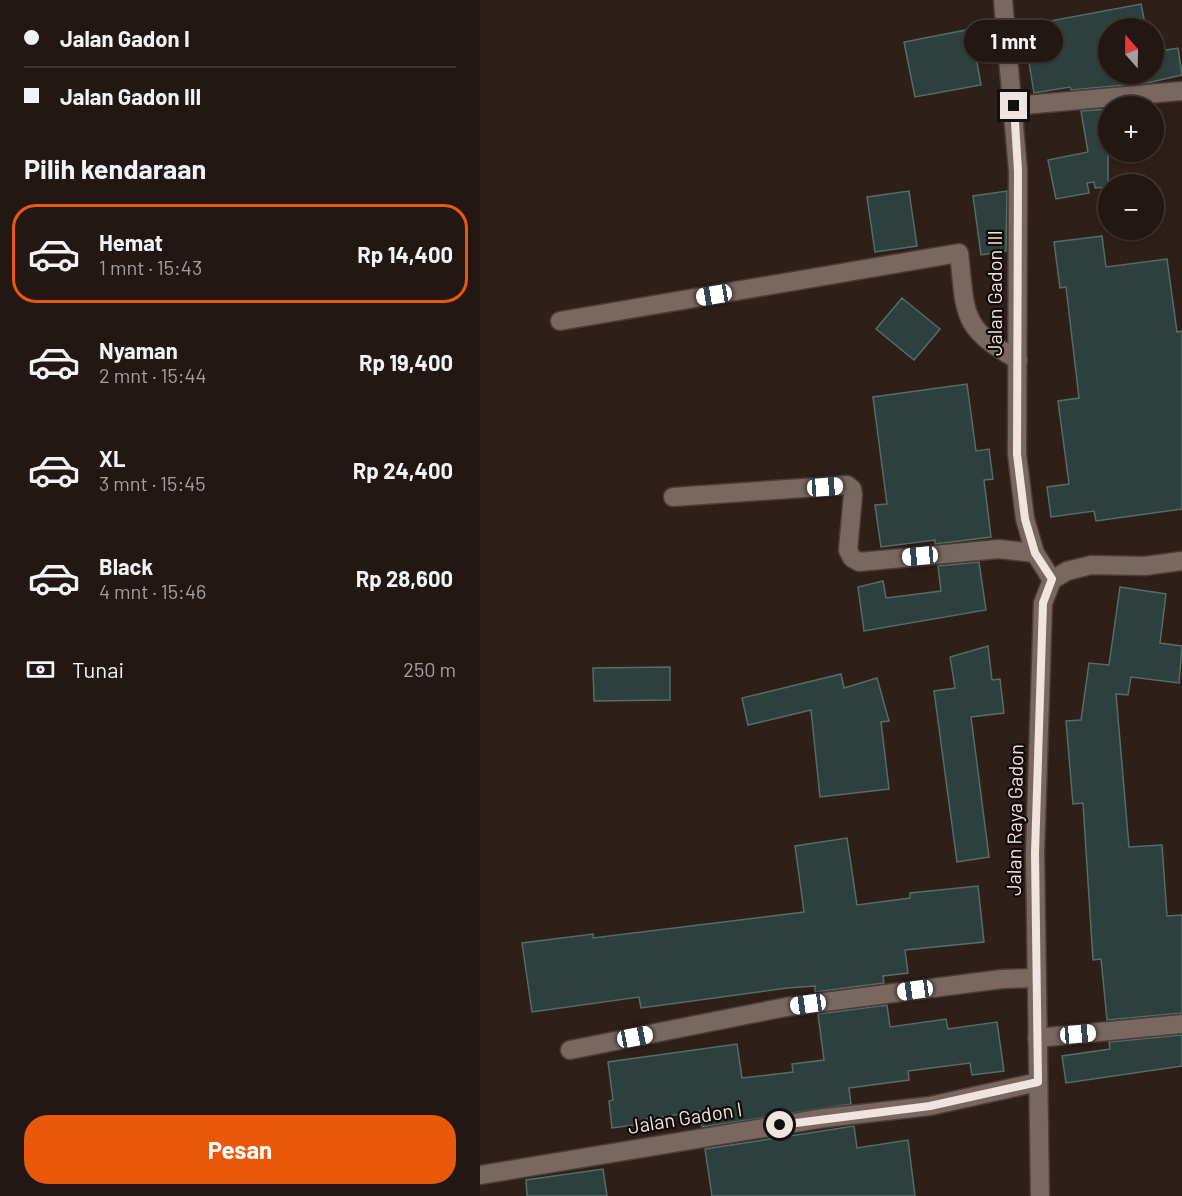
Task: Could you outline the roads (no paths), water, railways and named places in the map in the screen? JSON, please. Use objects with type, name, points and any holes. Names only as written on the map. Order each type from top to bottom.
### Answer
[{"type":"street","name":"Jalan Gadon III","points":[[1003,0],[1018,171],[1017,454],[1025,519],[1035,553],[1052,579]]},
{"type":"street","points":[[1014,106],[1182,91]]},
{"type":"street","points":[[560,321],[959,253],[965,304],[970,324],[989,344],[1018,360]]},
{"type":"street","points":[[673,497],[847,485],[852,489],[853,495],[848,550],[852,558],[859,562],[999,549],[1035,553]]},
{"type":"street","points":[[1052,579],[1067,570],[1091,565],[1145,566],[1182,561]]},
{"type":"street","name":"Jalan Raya Gadon","points":[[1040,1196],[1035,853],[1043,603],[1052,579]]},
{"type":"street","points":[[570,1050],[786,1007],[1002,979],[1037,978]]},
{"type":"street","points":[[1037,1038],[1182,1024]]},
{"type":"street","name":"Jalan Gadon I","points":[[480,1175],[813,1120],[930,1106],[1038,1082]]}]
